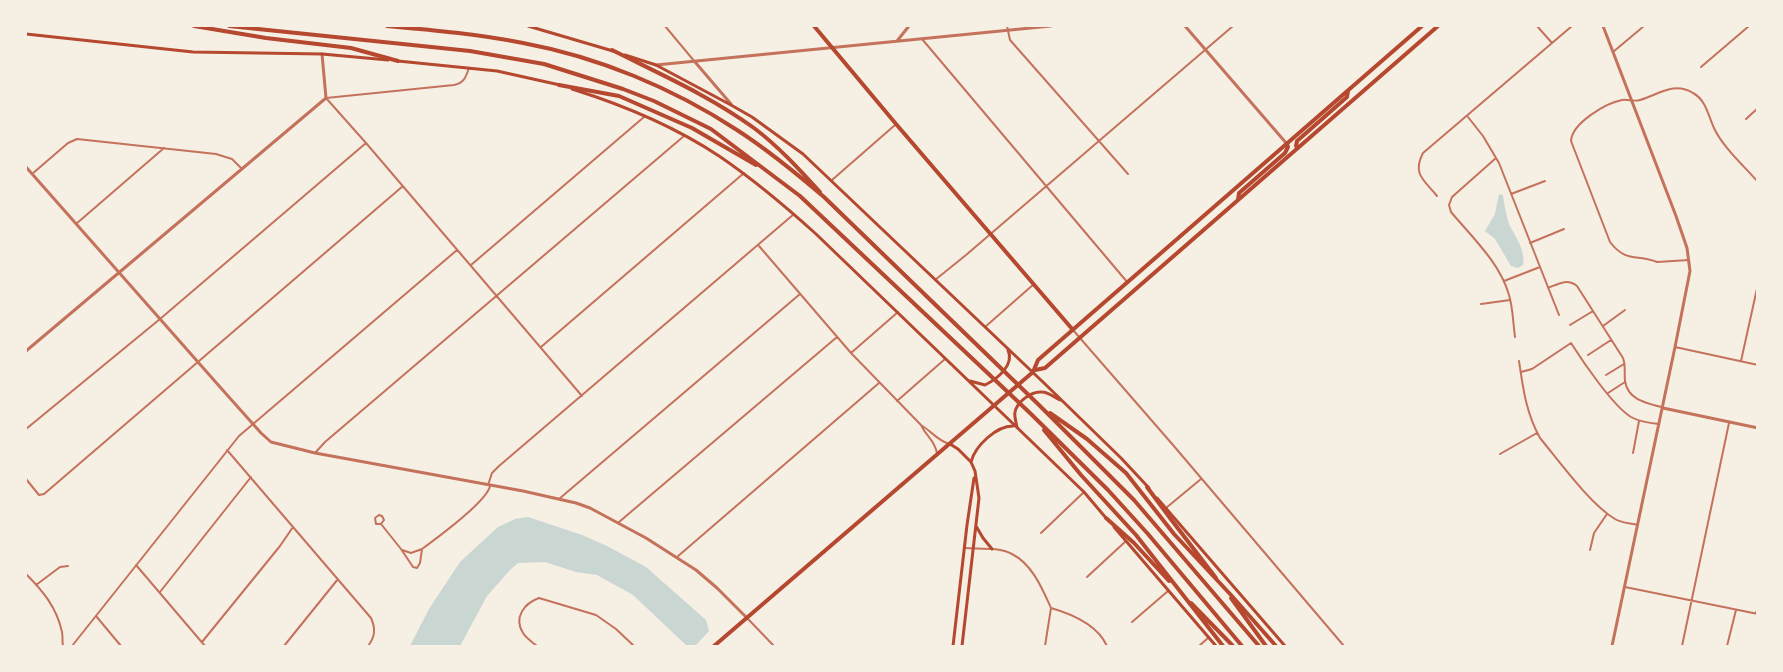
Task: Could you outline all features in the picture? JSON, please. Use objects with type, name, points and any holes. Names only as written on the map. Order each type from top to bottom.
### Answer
[{"type":"main road","points":[[194,26],[266,38],[351,48],[398,61]]},
{"type":"main road","points":[[229,26],[470,51],[544,64],[606,82],[654,101],[711,129],[780,179],[1030,413],[1108,490],[1242,646]]},
{"type":"main road","points":[[387,26],[475,34],[570,54],[664,89],[740,131],[824,197],[1039,405],[1134,500],[1259,646]]},
{"type":"main road","points":[[528,26],[656,65],[752,117],[803,154],[984,327],[1034,371],[1121,458],[1286,646]]},
{"type":"main road","points":[[814,26],[1073,330]]},
{"type":"main road","points":[[1034,371],[1038,360],[1422,26]]},
{"type":"main road","points":[[714,646],[1034,371],[1045,368],[1438,26]]},
{"type":"main road","points":[[26,34],[193,52],[322,54],[469,68],[530,77],[603,99],[645,116],[684,136],[744,173],[794,214],[898,312],[1084,492],[1215,646]]},
{"type":"main road","points":[[612,51],[705,97],[753,127],[783,152],[858,231]]},
{"type":"main road","points":[[559,85],[619,96],[650,109],[692,128],[780,179]]},
{"type":"main road","points":[[1298,148],[1297,141],[1347,97],[1348,90]]},
{"type":"main road","points":[[1237,201],[1239,193],[1285,153],[1287,144]]},
{"type":"main road","points":[[966,378],[981,385],[989,384],[1009,364],[1010,356],[1006,347]]},
{"type":"main road","points":[[1016,428],[1015,411],[1028,396],[1036,392],[1045,392],[1064,403]]},
{"type":"main road","points":[[1039,405],[1087,439],[1120,468],[1174,534],[1276,646]]},
{"type":"main road","points":[[1030,413],[1081,475],[1136,535],[1223,646]]},
{"type":"main road","points":[[971,462],[973,454],[999,429],[1005,426],[1016,428]]},
{"type":"main road","points":[[950,444],[971,462],[979,498],[962,646]]},
{"type":"main road","points":[[953,646],[975,474]]},
{"type":"main road","points":[[1147,487],[1204,560],[1266,646]]},
{"type":"main road","points":[[1106,518],[1134,543],[1233,646]]},
{"type":"main road","points":[[976,526],[992,549]]},
{"type":"street","points":[[664,26],[731,105]]},
{"type":"street","points":[[897,41],[909,26]]},
{"type":"street","points":[[656,65],[1007,28],[1051,26]]},
{"type":"street","points":[[1185,26],[1287,144]]},
{"type":"street","points":[[935,280],[1233,26]]},
{"type":"street","points":[[1537,26],[1552,43]]},
{"type":"street","points":[[1437,196],[1419,174],[1418,164],[1424,153],[1572,26]]},
{"type":"street","points":[[1603,26],[1677,216],[1689,260],[1689,281],[1676,347],[1612,646]]},
{"type":"street","points":[[1613,52],[1644,26]]},
{"type":"street","points":[[1701,67],[1749,26]]},
{"type":"street","points":[[1007,28],[1010,40],[1128,174]]},
{"type":"street","points":[[921,38],[1128,283]]},
{"type":"street","points":[[322,54],[326,98],[404,186],[582,396]]},
{"type":"street","points":[[26,351],[326,98],[460,84],[466,78],[469,68]]},
{"type":"street","points":[[1689,260],[1657,262],[1623,255],[1616,250],[1610,242],[1571,141],[1571,135],[1575,129],[1596,110],[1624,99],[1632,102],[1639,101],[1671,88],[1685,89],[1704,102],[1719,138],[1758,182]]},
{"type":"street","points":[[1746,119],[1758,108]]},
{"type":"street","points":[[471,265],[645,116]]},
{"type":"street","points":[[1468,116],[1484,136],[1496,158],[1558,315]]},
{"type":"street","points":[[832,180],[896,124]]},
{"type":"street","points":[[315,453],[496,295],[684,136]]},
{"type":"street","points":[[32,174],[68,143],[77,139],[222,155],[232,159],[243,170]]},
{"type":"street","points":[[26,429],[160,320],[366,143]]},
{"type":"street","points":[[76,224],[164,148]]},
{"type":"street","points":[[1496,158],[1452,197],[1449,205],[1451,212],[1491,260],[1504,281],[1510,300],[1515,337]]},
{"type":"street","points":[[26,167],[271,442],[315,453],[559,499],[590,508],[619,522],[677,557],[708,580],[774,646]]},
{"type":"street","points":[[541,347],[744,173]]},
{"type":"street","points":[[1511,194],[1545,181]]},
{"type":"street","points":[[26,479],[42,496],[404,186]]},
{"type":"street","points":[[402,549],[411,553],[422,549],[481,499],[488,493],[492,473],[499,466],[794,214]]},
{"type":"street","points":[[1530,243],[1564,229]]},
{"type":"street","points":[[759,246],[851,353],[897,401],[940,441],[950,444]]},
{"type":"street","points":[[72,646],[239,436],[457,250]]},
{"type":"street","points":[[1504,281],[1540,267]]},
{"type":"street","points":[[1548,288],[1564,282],[1572,282],[1579,289],[1625,363],[1625,382],[1628,391],[1640,402],[1758,428]]},
{"type":"street","points":[[984,327],[1034,284]]},
{"type":"street","points":[[1741,361],[1758,284]]},
{"type":"street","points":[[559,499],[800,294]]},
{"type":"street","points":[[1481,304],[1510,300]]},
{"type":"street","points":[[1603,326],[1625,310]]},
{"type":"street","points":[[1570,325],[1593,311]]},
{"type":"street","points":[[851,353],[898,312]]},
{"type":"street","points":[[1073,330],[1344,646]]},
{"type":"street","points":[[619,522],[837,337]]},
{"type":"street","points":[[1588,355],[1611,340]]},
{"type":"street","points":[[1520,372],[1532,369],[1571,343],[1619,407],[1639,421],[1659,424]]},
{"type":"street","points":[[1676,347],[1758,365]]},
{"type":"street","points":[[897,401],[945,358]]},
{"type":"street","points":[[1518,361],[1525,402],[1537,432],[1606,514],[1617,520],[1638,525]]},
{"type":"street","points":[[1606,375],[1625,363]]},
{"type":"street","points":[[677,557],[880,382]]},
{"type":"street","points":[[1608,393],[1625,382]]},
{"type":"street","points":[[1633,453],[1639,421]]},
{"type":"street","points":[[1682,646],[1729,422]]},
{"type":"street","points":[[921,425],[924,433],[935,444],[938,454]]},
{"type":"street","points":[[1500,454],[1537,432]]},
{"type":"street","points":[[227,450],[373,623],[375,628],[373,639],[368,646]]},
{"type":"street","points":[[160,592],[251,477]]},
{"type":"street","points":[[1166,508],[1201,478]]},
{"type":"street","points":[[1041,533],[1084,492]]},
{"type":"street","points":[[1590,550],[1594,533],[1606,514]]},
{"type":"street","points":[[381,524],[415,568],[419,566],[422,549]]},
{"type":"street","points":[[202,642],[293,527]]},
{"type":"street","points":[[1087,577],[1126,541]]},
{"type":"street","points":[[965,548],[992,549],[1011,553],[1027,565],[1050,608],[1045,646]]},
{"type":"street","points":[[136,565],[206,646]]},
{"type":"street","points":[[36,585],[60,567],[68,566]]},
{"type":"street","points":[[26,574],[47,598],[55,612],[63,646]]},
{"type":"street","points":[[284,646],[338,579]]},
{"type":"street","points":[[1625,587],[1757,614],[1758,607]]},
{"type":"street","points":[[1132,622],[1168,591]]},
{"type":"street","points":[[537,646],[522,632],[520,617],[523,608],[539,598],[596,615],[634,646]]},
{"type":"street","points":[[1050,608],[1071,614],[1089,625],[1107,646]]},
{"type":"street","points":[[1727,646],[1736,610]]},
{"type":"street","points":[[96,616],[121,646]]},
{"type":"street","points":[[1199,646],[1208,638]]},
{"type":"shaded area","points":[[1499,194],[1503,195],[1509,224],[1523,254],[1523,265],[1518,268],[1511,266],[1495,239],[1485,231],[1495,214]]},
{"type":"shaded area","points":[[528,517],[582,535],[646,567],[706,620],[709,631],[696,645],[687,646],[633,595],[597,575],[576,572],[545,562],[518,563],[487,596],[460,646],[410,646],[429,609],[460,562],[498,527],[515,519]]}]
